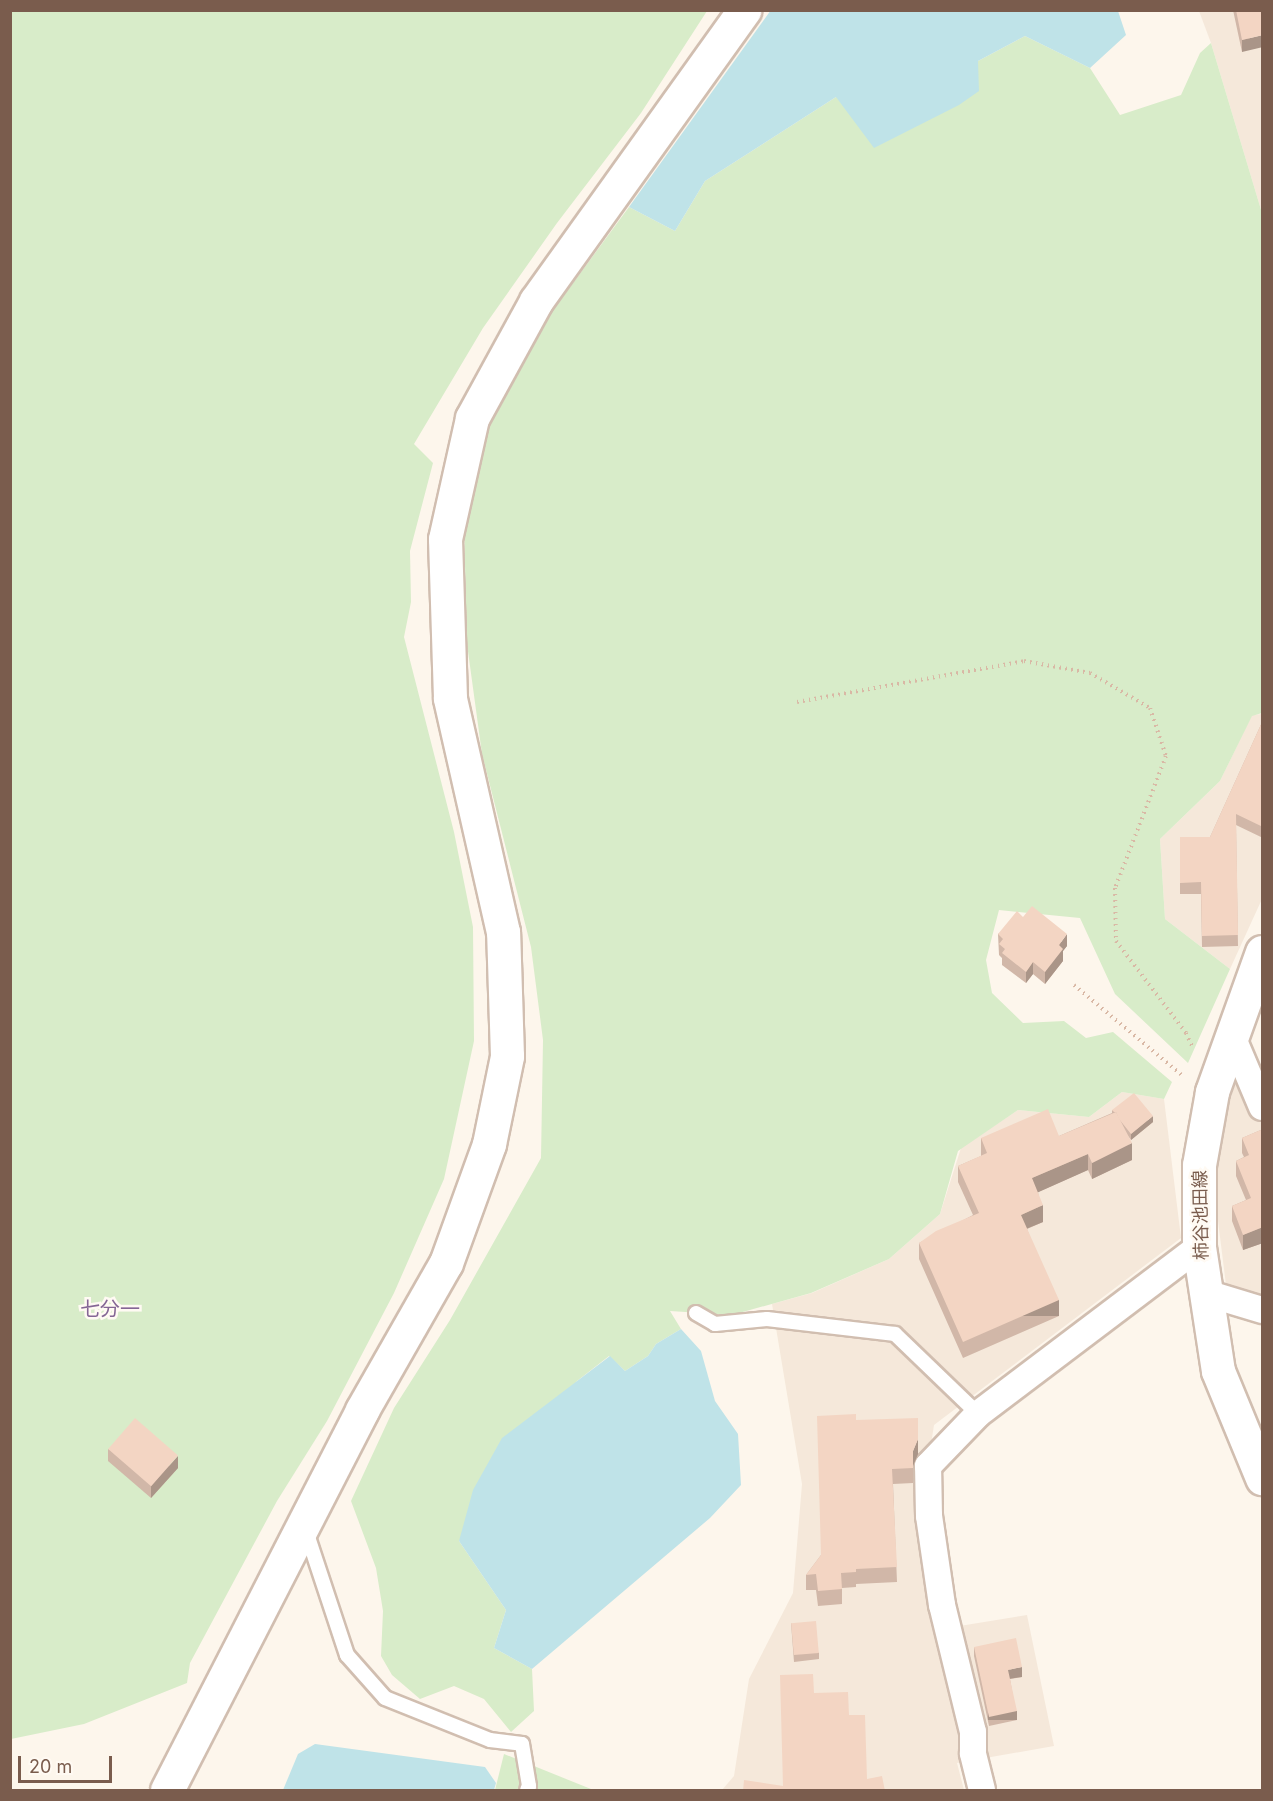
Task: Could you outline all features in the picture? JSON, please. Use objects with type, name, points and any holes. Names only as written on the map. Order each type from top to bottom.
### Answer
[{"type":"street","points":[[167,1791],[362,1410],[446,1263],[489,1144],[507,1056],[503,932],[450,698],[445,539],[472,418],[536,301],[744,10]]},
{"type":"street","name":"柿谷池田線","points":[[1263,952],[1211,1096],[1199,1166],[1199,1246],[1218,1371],[1263,1478]]},
{"type":"street","points":[[1232,1036],[1263,1107]]},
{"type":"street","points":[[982,1791],[973,1753],[973,1732],[942,1605],[929,1516],[928,1466],[978,1414],[1199,1246]]},
{"type":"street","points":[[1206,1293],[1263,1310]]},
{"type":"lane","points":[[696,1313],[715,1324],[767,1319],[895,1334],[978,1414]]},
{"type":"lane","points":[[304,1524],[347,1655],[385,1698],[490,1740],[522,1744],[529,1786],[527,1791]]},
{"type":"path","points":[[797,702],[1024,661],[1090,673],[1150,708],[1166,756],[1115,888],[1116,941],[1186,1033],[1211,1096]]},
{"type":"path","points":[[1074,985],[1211,1096]]},
{"type":"shaded area","points":[[1199,11],[1262,11],[1262,213],[1211,43]]},
{"type":"shaded area","points":[[1262,714],[1262,899],[1230,969],[1165,919],[1160,839],[1220,781],[1252,715]]},
{"type":"shaded area","points":[[1235,1081],[1262,1103],[1262,1297],[1226,1285],[1212,1173]]},
{"type":"shaded area","points":[[1122,1092],[1164,1099],[1181,1238],[934,1425],[917,1534],[935,1630],[1027,1615],[1054,1746],[957,1763],[964,1790],[722,1790],[734,1776],[749,1679],[793,1593],[802,1484],[772,1304],[812,1293],[889,1259],[940,1214],[961,1148],[1018,1110],[1089,1117]]},
{"type":"green space","points":[[10,11],[707,11],[641,113],[557,223],[483,328],[414,444],[433,463],[410,551],[411,602],[404,637],[454,832],[473,927],[474,1041],[444,1179],[394,1293],[327,1421],[277,1501],[190,1663],[187,1683],[84,1724],[11,1739]]},
{"type":"green space","points":[[1025,36],[1090,68],[1120,115],[1181,95],[1200,53],[1211,43],[1262,213],[1262,713],[1252,716],[1220,781],[1160,839],[1165,919],[1230,969],[1188,1063],[1115,994],[1080,918],[999,910],[986,960],[992,993],[1023,1023],[1064,1021],[1086,1038],[1113,1032],[1172,1082],[1164,1099],[1122,1092],[1089,1117],[1018,1110],[958,1151],[940,1214],[889,1259],[811,1293],[732,1315],[670,1311],[681,1329],[656,1344],[648,1356],[625,1371],[609,1356],[577,1381],[459,1541],[506,1610],[494,1648],[532,1669],[534,1711],[511,1732],[484,1699],[454,1686],[420,1699],[392,1675],[381,1656],[383,1611],[376,1568],[351,1501],[394,1408],[450,1320],[541,1158],[543,1040],[531,947],[482,754],[467,644],[464,527],[487,424],[551,313],[629,207],[675,231],[705,181],[836,97],[978,61]]},
{"type":"green space","points":[[504,1754],[591,1789],[591,1790],[495,1790]]},
{"type":"water","points":[[771,10],[1118,11],[1126,35],[1090,68],[1025,36],[978,61],[979,91],[959,105],[874,148],[836,97],[705,181],[675,231],[629,207]]},
{"type":"water","points":[[681,1329],[701,1351],[715,1401],[738,1434],[741,1485],[710,1518],[532,1669],[494,1648],[506,1610],[459,1541],[473,1490],[502,1438],[610,1356],[625,1371],[648,1356],[656,1344]]},
{"type":"water","points":[[315,1744],[485,1767],[496,1783],[494,1790],[283,1790],[298,1754]]},
{"type":"building","points":[[1236,10],[1263,10],[1263,35],[1242,40]]},
{"type":"building","points":[[1263,720],[1263,827],[1236,814],[1238,935],[1202,936],[1201,882],[1180,883],[1180,837],[1210,837]]},
{"type":"building","points":[[1032,906],[1067,934],[1059,945],[1063,949],[1045,972],[1033,962],[1026,972],[1002,953],[1005,949],[999,944],[1003,939],[998,934],[1017,911],[1023,917]]},
{"type":"building","points":[[1134,1093],[1153,1116],[1131,1134],[1116,1112],[1112,1110]]},
{"type":"building","points":[[1048,1109],[1059,1136],[1116,1112],[1132,1143],[1092,1163],[1088,1154],[1032,1178],[1043,1205],[1021,1215],[1059,1300],[963,1342],[919,1243],[936,1231],[979,1213],[958,1166],[987,1153],[981,1138]]},
{"type":"building","points":[[1263,1129],[1263,1227],[1243,1235],[1232,1206],[1251,1198],[1236,1161],[1249,1155],[1242,1138]]},
{"type":"building","points":[[856,1414],[856,1420],[918,1418],[918,1439],[913,1451],[913,1468],[892,1469],[897,1567],[856,1569],[856,1572],[841,1573],[842,1589],[818,1591],[816,1574],[806,1575],[821,1555],[817,1416]]},
{"type":"building","points":[[135,1418],[178,1455],[151,1486],[108,1449]]},
{"type":"building","points":[[816,1621],[819,1653],[794,1655],[791,1623]]},
{"type":"building","points":[[1016,1638],[1022,1667],[1008,1670],[1017,1711],[989,1717],[974,1647]]},
{"type":"building","points":[[813,1674],[814,1693],[848,1692],[849,1715],[865,1715],[867,1779],[882,1776],[885,1791],[743,1791],[744,1780],[783,1786],[780,1675]]},
{"type":"district","name":"七分一","points":[[110,1309]]}]
